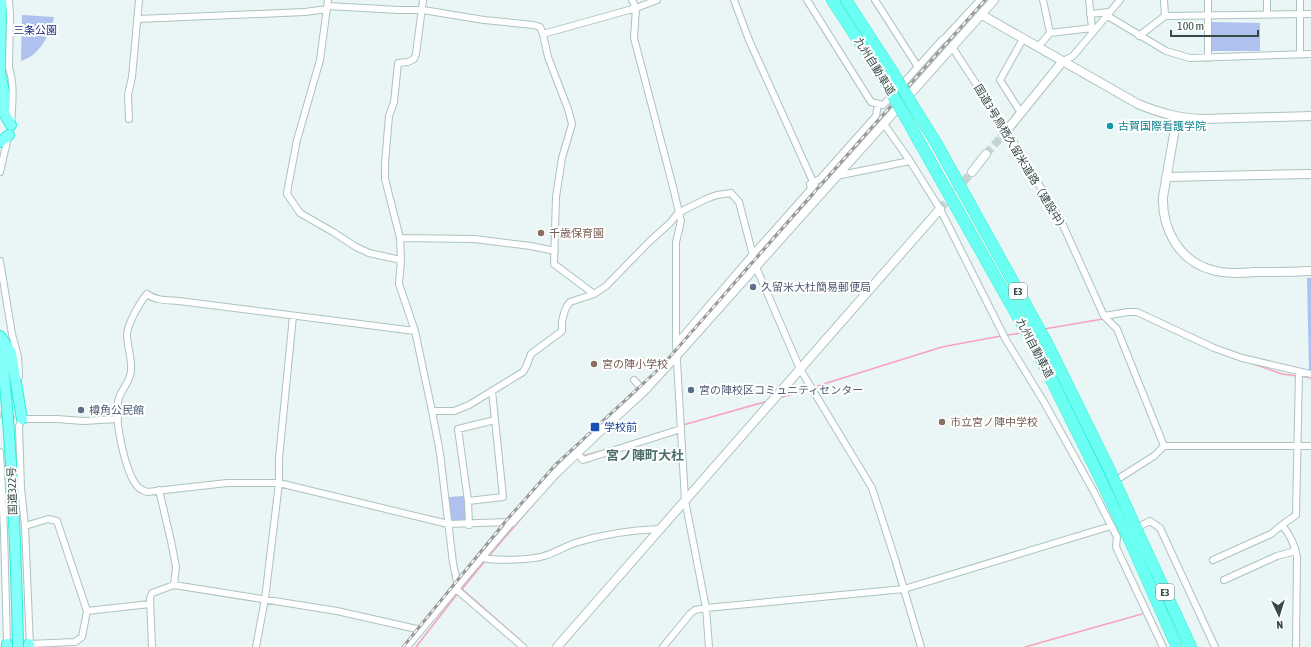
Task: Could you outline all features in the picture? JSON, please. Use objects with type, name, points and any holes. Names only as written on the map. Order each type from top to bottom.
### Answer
[{"type":"highway","points":[[0,142],[10,130],[4,113],[5,96],[0,73],[1,0]]},
{"type":"highway","name":"九州自動車道","points":[[832,0],[883,78],[908,120],[1037,351],[1099,476],[1135,539],[1191,647]]},
{"type":"highway","name":"九州自動車道","points":[[846,0],[892,71],[935,142],[1047,343],[1110,471],[1177,647]]},
{"type":"highway","points":[[0,336],[11,353],[22,419]]},
{"type":"highway","name":"国道322号","points":[[0,336],[11,466],[17,645]]},
{"type":"street","points":[[0,172],[10,130],[12,103],[11,74],[9,66],[9,0]]},
{"type":"street","points":[[128,119],[128,95],[132,77],[139,0]]},
{"type":"street","points":[[424,0],[416,54],[414,59],[408,62],[398,63],[394,102],[389,116],[385,179],[400,238],[401,260],[399,284],[415,331],[432,411],[440,453],[457,588],[522,647]]},
{"type":"street","points":[[632,0],[636,8],[634,38],[681,221],[676,242],[676,344],[685,500],[706,608],[709,647]]},
{"type":"street","points":[[543,34],[636,8],[657,0]]},
{"type":"street","points":[[734,0],[749,40],[819,195]]},
{"type":"street","points":[[807,0],[871,102],[883,105],[980,0]]},
{"type":"street","points":[[875,0],[918,67]]},
{"type":"street","points":[[407,647],[512,522],[555,474],[644,391],[994,0]]},
{"type":"street","points":[[1043,0],[1050,33]]},
{"type":"street","points":[[1089,0],[1093,30]]},
{"type":"street","points":[[1005,133],[1063,61],[1073,56],[1093,30],[1120,0]]},
{"type":"street","points":[[1164,0],[1164,16]]},
{"type":"street","points":[[1208,0],[1208,58]]},
{"type":"street","points":[[1267,0],[1267,15]]},
{"type":"street","points":[[1300,0],[1300,54]]},
{"type":"street","points":[[138,19],[305,12],[328,5],[399,10],[423,10],[484,20],[534,24],[540,27],[548,57],[568,109],[572,124],[562,158],[556,197],[554,264],[594,294]]},
{"type":"street","points":[[328,5],[320,60],[297,140],[287,194],[300,213],[356,247],[369,253],[401,260]]},
{"type":"street","points":[[1090,14],[1108,13],[1140,36],[1166,51],[1190,58],[1311,54]]},
{"type":"street","points":[[1140,36],[1164,16],[1311,14]]},
{"type":"street","points":[[982,15],[1138,104],[1159,113],[1177,117],[1202,119],[1311,116]]},
{"type":"street","points":[[1038,47],[1050,33],[1093,30]]},
{"type":"street","points":[[1021,113],[1000,80],[1023,39]]},
{"type":"street","name":"国道3号鳥栖久留米道路（建設中）","points":[[952,46],[1062,223],[1104,316],[1117,329],[1164,446]]},
{"type":"street","points":[[676,344],[811,188],[810,184],[820,179],[876,116],[878,104]]},
{"type":"street","points":[[1177,117],[1162,208],[1168,230],[1174,242],[1197,264],[1212,270],[1232,273],[1311,271]]},
{"type":"street","points":[[884,124],[910,161],[940,209],[1006,340],[1044,402],[1094,492],[1117,537],[1116,547],[1163,647]]},
{"type":"street","points":[[972,172],[986,154]]},
{"type":"street","points":[[836,176],[910,161]]},
{"type":"street","points":[[1166,177],[1311,174]]},
{"type":"street","points":[[432,411],[454,410],[469,405],[523,372],[531,354],[562,331],[564,313],[570,302],[594,294],[606,286],[650,241],[670,223],[678,213],[706,199],[717,195],[731,193],[739,202],[756,267],[800,369],[872,488],[921,647]]},
{"type":"street","points":[[557,647],[940,209]]},
{"type":"street","points":[[400,238],[474,239],[531,246],[555,251]]},
{"type":"street","points":[[0,261],[12,334],[18,356],[22,419],[19,426],[21,488],[25,526],[17,645]]},
{"type":"street","points":[[415,331],[152,298],[147,294],[141,302],[128,329],[127,335],[131,370],[130,378],[119,398],[118,419],[125,459],[135,482],[140,490],[147,492],[227,483],[279,483],[448,524],[469,525],[512,522]]},
{"type":"street","points":[[1104,316],[1137,312],[1214,348],[1242,358],[1311,374]]},
{"type":"street","points":[[256,647],[265,599],[279,483],[293,316]]},
{"type":"street","points":[[1214,560],[1271,534],[1296,515],[1299,372]]},
{"type":"street","points":[[634,380],[644,391]]},
{"type":"street","points":[[468,501],[503,497],[492,391]]},
{"type":"street","points":[[22,419],[83,421],[118,419]]},
{"type":"street","points":[[469,525],[468,501],[458,429],[495,420]]},
{"type":"street","points":[[577,453],[583,460],[681,429]]},
{"type":"street","points":[[1094,492],[1142,465],[1164,446],[1311,446]]},
{"type":"street","points":[[0,452],[4,530],[17,645]]},
{"type":"street","points":[[159,490],[176,567],[174,585]]},
{"type":"street","points":[[17,645],[75,642],[82,637],[87,611],[57,521],[48,519],[25,526]]},
{"type":"street","points":[[1117,537],[1150,521],[1160,528],[1215,647]]},
{"type":"street","points":[[1282,525],[1290,536],[1297,557],[1296,647]]},
{"type":"street","points":[[663,647],[695,610],[904,589],[1111,526]]},
{"type":"street","points":[[483,558],[492,560],[539,558],[586,540],[639,530],[659,529]]},
{"type":"street","points":[[1224,580],[1277,556],[1292,552],[1295,548]]},
{"type":"street","points":[[152,647],[150,598],[152,593],[174,585],[345,613],[421,630]]},
{"type":"street","points":[[87,611],[150,604]]},
{"type":"green space","name":"三条公園","points":[[22,15],[54,17],[50,30],[43,44],[33,54],[21,61]]},
{"type":"green space","points":[[1212,22],[1260,23],[1260,51],[1212,51]]},
{"type":"green space","points":[[1307,278],[1311,278],[1311,371],[1309,370]]},
{"type":"green space","points":[[464,496],[466,521],[451,521],[449,497]]},
{"type":"waterway","points":[[1044,329],[1103,319]]},
{"type":"waterway","points":[[1007,335],[1021,333]]},
{"type":"waterway","points":[[814,387],[942,347],[1001,336]]},
{"type":"waterway","points":[[1251,363],[1282,374],[1297,376]]},
{"type":"waterway","points":[[1301,376],[1311,378]]},
{"type":"waterway","points":[[779,398],[810,389]]},
{"type":"waterway","points":[[683,425],[768,401]]},
{"type":"waterway","points":[[624,444],[678,427]]},
{"type":"waterway","points":[[582,456],[602,451]]},
{"type":"waterway","points":[[547,488],[568,467]]},
{"type":"waterway","points":[[489,556],[538,499]]},
{"type":"waterway","points":[[485,561],[462,589],[520,640]]},
{"type":"waterway","points":[[416,647],[458,593]]},
{"type":"waterway","points":[[1025,647],[1142,614]]},
{"type":"tunnel","points":[[986,154],[1003,135]]},
{"type":"tunnel","points":[[940,209],[972,172]]},
{"type":"tunnel","points":[[0,415],[22,419]]},
{"type":"railway","points":[[553,467],[661,367],[985,0]]},
{"type":"railway","points":[[403,647],[505,522],[557,463]]},
{"type":"place","name":"古賀国際看護学院","points":[[1110,126]]},
{"type":"place","name":"千歳保育園","points":[[541,233]]},
{"type":"place","name":"久留米大杜簡易郵便局","points":[[753,287]]},
{"type":"place","name":"宮の陣小学校","points":[[594,364]]},
{"type":"place","name":"宮の陣校区コミュニティセンター","points":[[691,390]]},
{"type":"place","name":"樽角公民館","points":[[81,410]]},
{"type":"place","name":"市立宮ノ陣中学校","points":[[942,422]]},
{"type":"place","name":"学校前","points":[[595,427]]},
{"type":"district","name":"宮ノ陣町大杜","points":[[645,455]]}]
